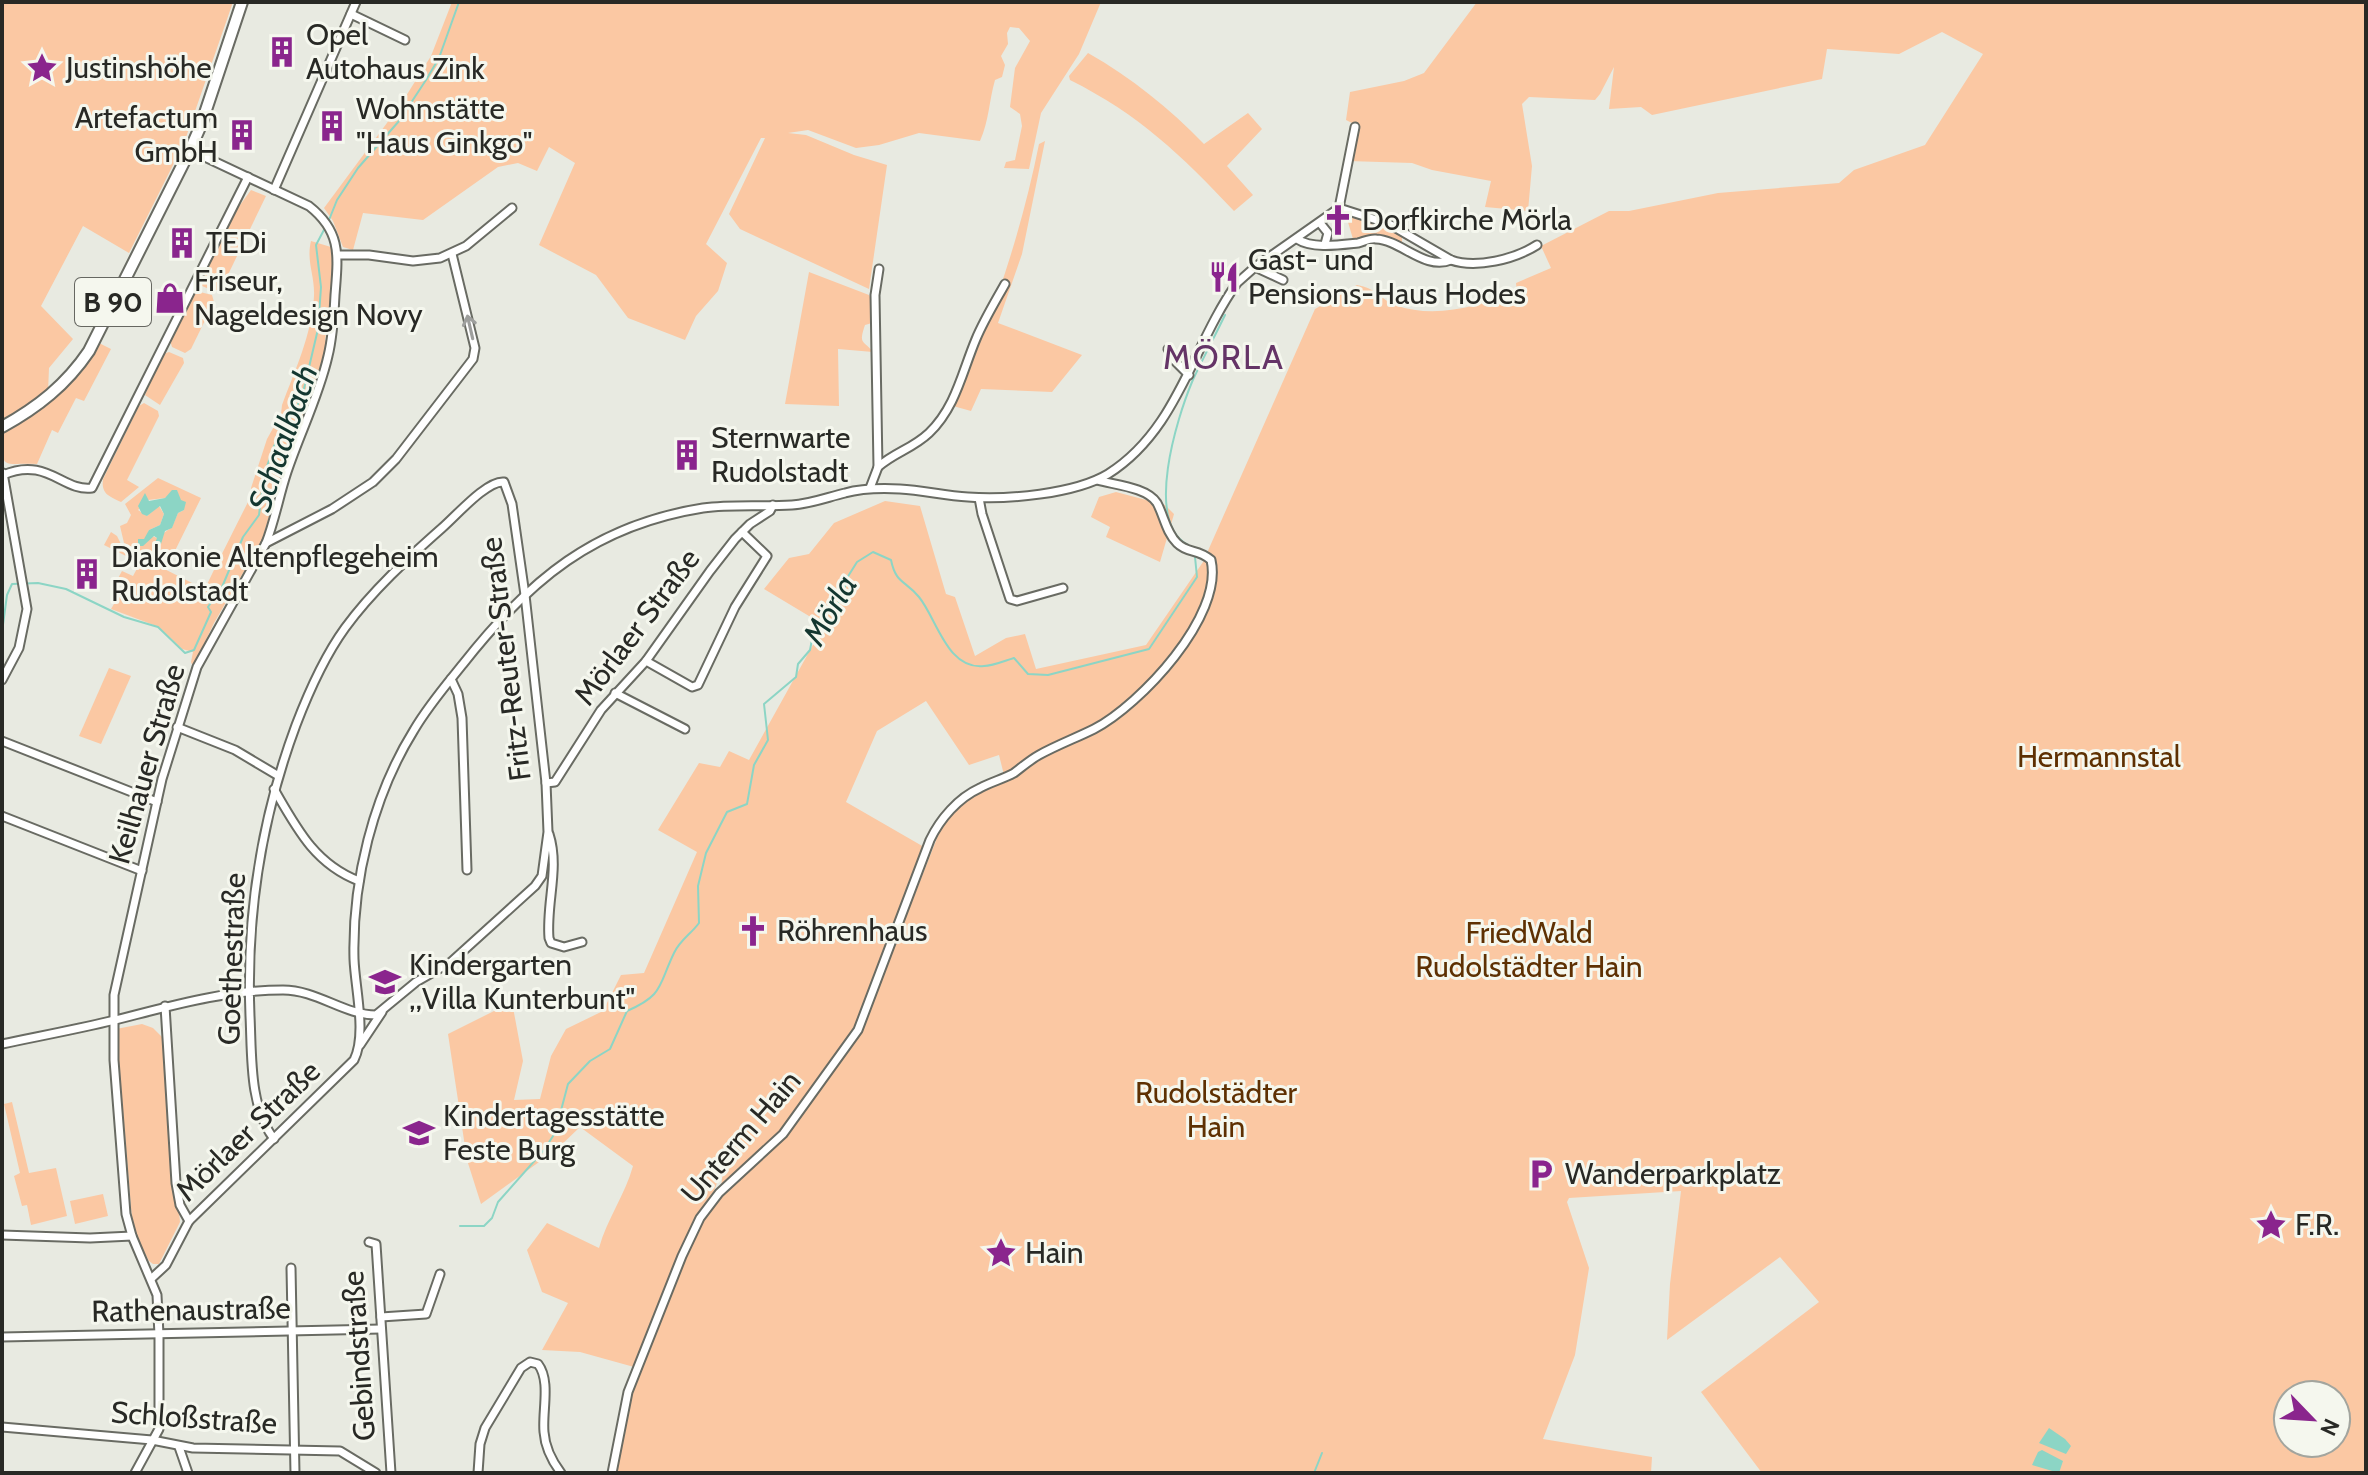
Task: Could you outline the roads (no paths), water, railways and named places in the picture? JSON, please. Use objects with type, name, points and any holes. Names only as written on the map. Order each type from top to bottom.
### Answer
[{"type":"main road","name":"B 90","points":[[2,427],[45,400],[78,366],[190,150],[242,2]]},
{"type":"street","points":[[274,190],[356,2]]},
{"type":"street","points":[[351,14],[405,40]]},
{"type":"street","points":[[359,1047],[354,956],[359,881],[371,828],[395,763],[416,725],[485,635],[525,595],[576,554],[606,537],[644,522],[703,508],[803,504],[870,488],[909,489],[979,498],[1045,492],[1097,480],[1119,466],[1154,431],[1189,375],[1230,293],[1255,267],[1339,208],[1355,127]]},
{"type":"street","name":"Keilhauer Straße","points":[[135,1473],[159,1429],[159,1335],[157,1295],[126,1214],[112,1021],[114,995],[157,802],[197,667],[274,524],[287,472],[328,355],[338,255],[332,232],[324,219],[309,206],[190,150]]},
{"type":"street","points":[[2,680],[19,648],[27,609],[3,473],[38,470],[83,488],[92,488],[248,177]]},
{"type":"street","points":[[338,255],[369,255],[413,261],[452,254],[512,208]]},
{"type":"street","points":[[1339,208],[1389,224],[1451,260],[1473,263],[1522,255],[1537,245]]},
{"type":"street","points":[[1320,223],[1328,233],[1325,244]]},
{"type":"street","points":[[1404,250],[1408,234]]},
{"type":"street","points":[[1297,239],[1308,244],[1325,244],[1358,243],[1377,238],[1442,264],[1451,260]]},
{"type":"street","points":[[266,543],[332,509],[373,482],[396,459],[473,359],[475,352],[452,254]]},
{"type":"street","points":[[1255,267],[1283,280]]},
{"type":"street","points":[[870,488],[878,467],[875,295],[879,269]]},
{"type":"street","points":[[878,467],[890,457],[912,448],[945,414],[964,377],[975,342],[1005,284]]},
{"type":"street","points":[[1168,349],[1189,375]]},
{"type":"street","name":"Unterm Hain","points":[[612,1473],[628,1392],[700,1218],[719,1193],[783,1134],[858,1030],[934,832],[952,808],[969,793],[1012,774],[1037,756],[1095,728],[1120,711],[1157,676],[1198,623],[1207,603],[1211,560],[1201,552],[1182,548],[1172,538],[1155,500],[1146,493],[1097,480]]},
{"type":"street","name":"Fritz-Reuter-Straße","points":[[504,482],[512,504],[525,595],[546,783],[548,832]]},
{"type":"street","name":"Goethestraße","points":[[274,1139],[263,1121],[259,1104],[253,1068],[249,991],[252,909],[263,835],[277,775],[313,685],[344,629],[370,597],[435,534],[491,484],[504,482]]},
{"type":"street","points":[[979,498],[1010,599],[1017,601],[1063,588]]},
{"type":"street","name":"Mörlaer Straße","points":[[546,783],[555,782],[615,693],[646,661],[679,611],[742,532],[770,511],[773,505]]},
{"type":"street","points":[[646,661],[692,687],[698,685],[735,607],[767,556],[742,532]]},
{"type":"street","points":[[451,679],[458,694],[462,718],[465,864]]},
{"type":"street","points":[[615,693],[685,729]]},
{"type":"street","points":[[177,727],[235,750],[277,775]]},
{"type":"street","points":[[2,741],[157,802]]},
{"type":"street","points":[[274,789],[315,853],[338,873],[359,881]]},
{"type":"street","points":[[2,816],[142,871]]},
{"type":"street","points":[[548,832],[555,858],[549,938],[551,943],[564,947],[582,942]]},
{"type":"street","name":"Mörlaer Straße","points":[[152,1278],[164,1268],[189,1221],[354,1060],[382,1012],[416,982],[459,955],[535,886],[542,876],[548,832]]},
{"type":"street","points":[[2,1044],[112,1021],[165,1006],[249,991],[301,992],[357,1012],[372,1015],[382,1012]]},
{"type":"street","points":[[165,1006],[176,1183],[180,1205],[189,1221]]},
{"type":"street","points":[[2,1235],[132,1236]]},
{"type":"street","name":"Gebindstraße","points":[[369,1242],[376,1244],[391,1473]]},
{"type":"street","points":[[291,1268],[295,1473]]},
{"type":"street","points":[[381,1317],[429,1316],[440,1274]]},
{"type":"street","name":"Rathenaustraße","points":[[2,1337],[381,1329]]},
{"type":"street","points":[[478,1473],[480,1444],[485,1428],[521,1368],[530,1362],[538,1364],[544,1375],[546,1448],[561,1473]]},
{"type":"street","name":"Schloßstraße","points":[[2,1427],[152,1440],[179,1447],[340,1451],[376,1473]]},
{"type":"street","points":[[179,1447],[188,1473]]},
{"type":"street","points":[[376,1473],[390,1462]]},
{"type":"water","points":[[172,490],[177,490],[181,500],[186,502],[184,510],[178,513],[172,528],[165,531],[161,544],[155,543],[157,538],[154,536],[143,546],[138,546],[138,539],[144,539],[149,530],[160,525],[164,514],[160,506],[147,516],[142,514],[138,506],[145,493],[149,501],[165,498]]},
{"type":"water","points":[[2049,1428],[2071,1446],[2066,1454],[2039,1443]]},
{"type":"water","points":[[2042,1450],[2063,1461],[2059,1473],[2032,1465]]},
{"type":"waterway","name":"Schaalbach","points":[[329,220],[337,200],[358,168],[399,121],[426,80],[439,58],[459,2]]},
{"type":"waterway","name":"Schaalbach","points":[[2,632],[7,595],[12,584],[38,583],[66,589],[124,617],[158,627],[185,653],[194,650],[211,612],[208,607],[217,599],[243,537],[259,515],[264,475],[274,446],[302,397],[318,329],[321,287],[316,245],[326,226]]},
{"type":"waterway","name":"Mörla","points":[[1188,545],[1175,533],[1168,515],[1168,468],[1186,398],[1225,315]]},
{"type":"waterway","name":"Mörla","points":[[460,1226],[484,1226],[492,1218],[498,1202],[555,1133],[568,1084],[590,1061],[610,1049],[627,1011],[654,994],[676,948],[699,923],[698,886],[706,853],[727,812],[747,804],[754,765],[768,740],[764,704],[796,677],[798,664],[810,650],[815,624],[842,599],[847,578],[857,562],[873,552],[891,560],[898,578],[919,597],[944,641],[961,660],[984,666],[1014,658],[1028,674],[1048,675],[1149,649],[1197,577],[1195,557]]},
{"type":"waterway","points":[[1314,1473],[1322,1453]]},
{"type":"place","name":"Opel Autohaus Zink","points":[[282,52]]},
{"type":"place","name":"Justinshöhe","points":[[42,68]]},
{"type":"place","name":"Wohnstätte \"Haus Ginkgo\"","points":[[332,126]]},
{"type":"place","name":"Artefactum GmbH","points":[[242,135]]},
{"type":"place","name":"Dorfkirche Mörla","points":[[1338,220]]},
{"type":"place","name":"TEDi","points":[[182,243]]},
{"type":"place","name":"Gast- und Pensions-Haus Hodes","points":[[1224,277]]},
{"type":"place","name":"Friseur, Nageldesign Novy","points":[[170,298]]},
{"type":"place","name":"Sternwarte Rudolstadt","points":[[687,455]]},
{"type":"place","name":"Diakonie Altenpflegeheim Rudolstadt","points":[[87,574]]},
{"type":"place","name":"Röhrenhaus","points":[[753,931]]},
{"type":"place","name":"Kindergarten ,,Villa Kunterbunt\"","points":[[385,982]]},
{"type":"place","name":"Kindertagesstätte Feste Burg","points":[[419,1133]]},
{"type":"place","name":"Wanderparkplatz","points":[[1541,1174]]},
{"type":"place","name":"F.R.","points":[[2271,1225]]},
{"type":"place","name":"Hain","points":[[1001,1253]]},
{"type":"district","name":"MÖRLA","points":[[1224,357]]},
{"type":"park label","name":"Hermannstal","points":[[2099,757]]},
{"type":"park label","name":"FriedWald Rudolstädter Hain","points":[[1529,950]]},
{"type":"park label","name":"Rudolstädter Hain","points":[[1216,1110]]}]
